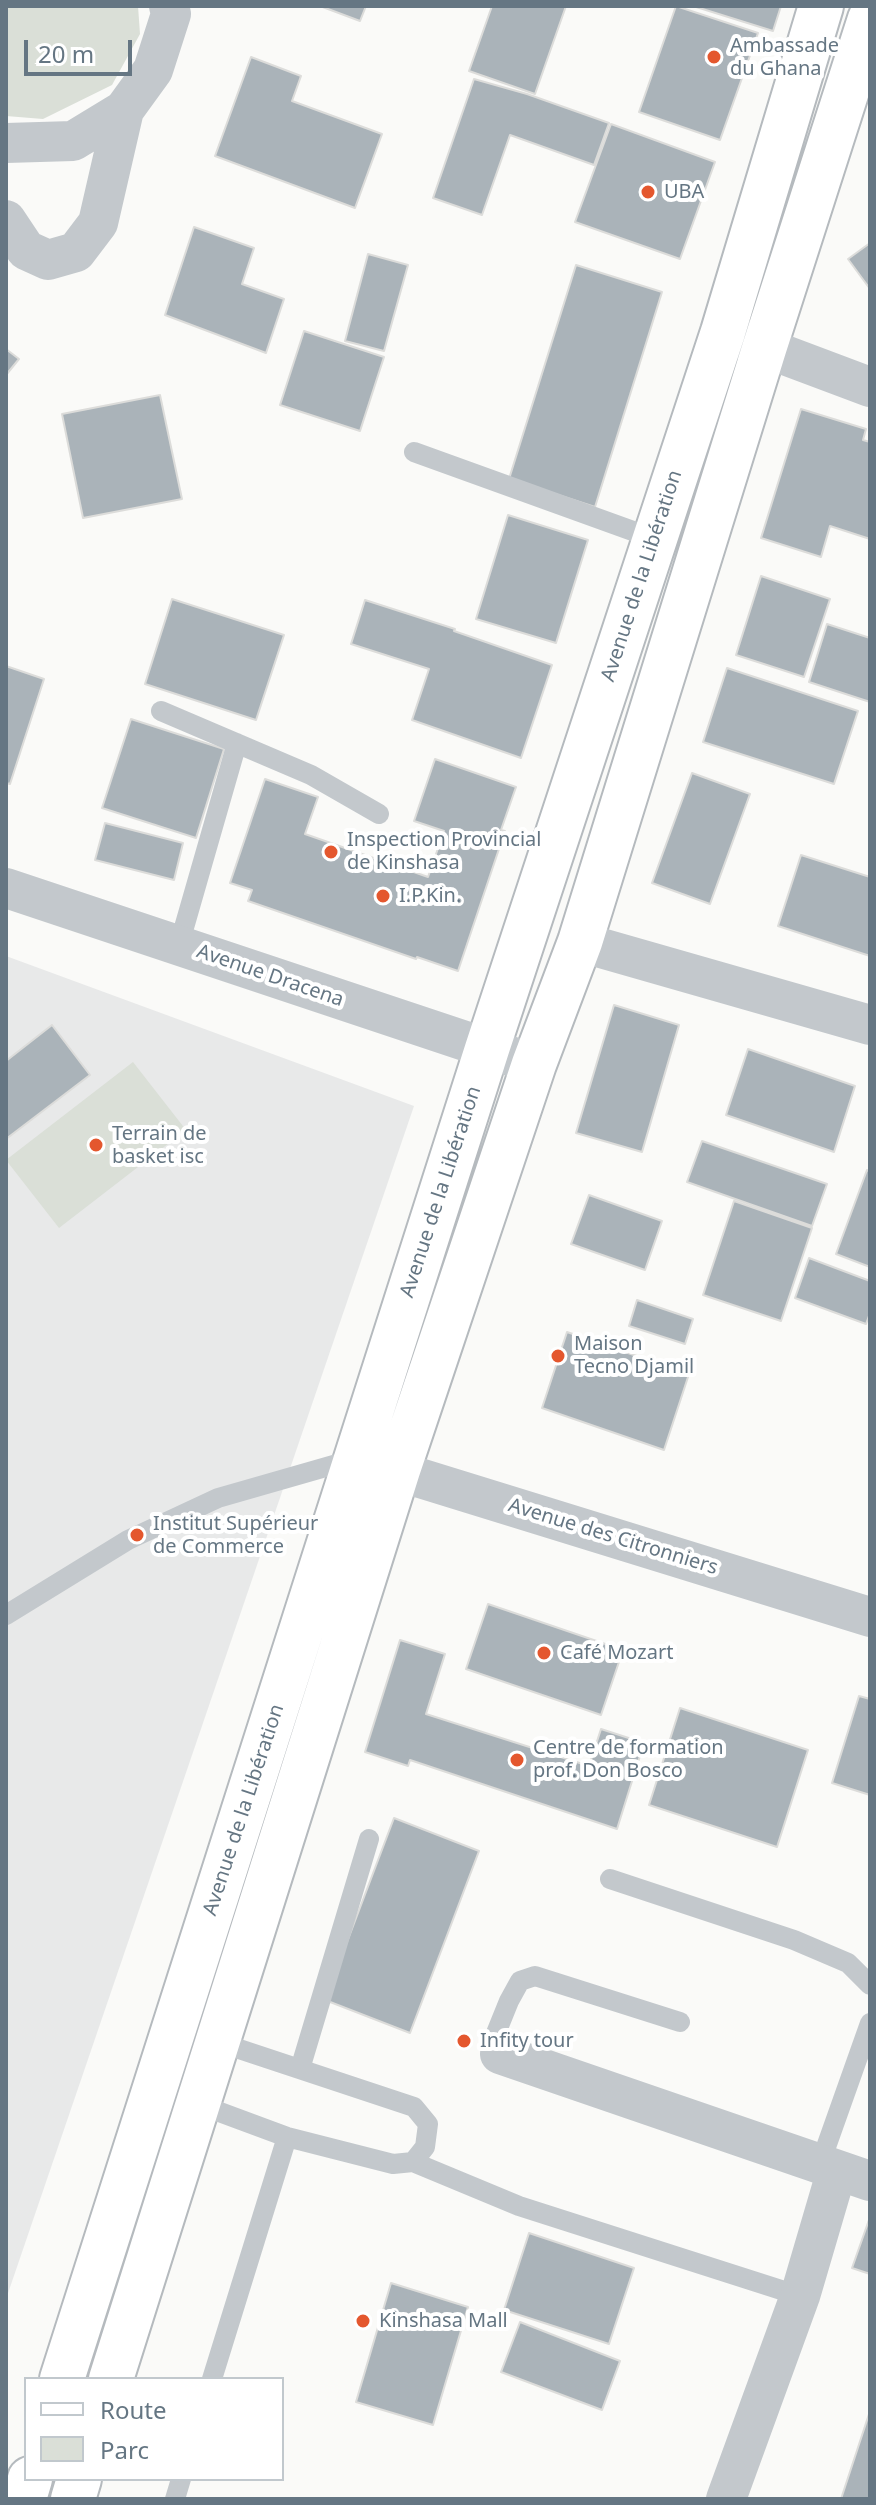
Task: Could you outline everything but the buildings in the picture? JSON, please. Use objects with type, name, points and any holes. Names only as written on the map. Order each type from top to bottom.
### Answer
[{"type":"main road","name":"Avenue de la Libération","points":[[63,2377],[487,1049],[723,332],[821,6]]},
{"type":"main road","points":[[112,2377],[398,1470],[534,1064],[580,942],[870,19]]},
{"type":"street","points":[[6,143],[73,141],[124,110],[153,70],[171,14],[169,6]]},
{"type":"street","points":[[6,220],[26,250],[48,260],[76,252],[98,223],[124,110]]},
{"type":"street","points":[[723,332],[870,387]]},
{"type":"street","name":"Avenue Dracena","points":[[6,888],[534,1064]]},
{"type":"street","points":[[580,942],[870,1025]]},
{"type":"street","name":"Avenue des Citronniers","points":[[356,1459],[870,1617]]},
{"type":"street","points":[[500,2054],[842,2172],[726,2499]]},
{"type":"lane","points":[[414,452],[655,539]]},
{"type":"lane","points":[[161,711],[311,775],[379,814]]},
{"type":"lane","points":[[179,945],[237,743]]},
{"type":"lane","points":[[6,1615],[128,1540],[218,1498],[356,1459]]},
{"type":"lane","points":[[300,2069],[369,1839]]},
{"type":"lane","points":[[610,1879],[794,1940],[848,1963],[870,1985]]},
{"type":"lane","points":[[500,2054],[492,2043],[509,2001],[520,1981],[535,1976],[680,2022]]},
{"type":"lane","points":[[842,2172],[870,2023]]},
{"type":"lane","points":[[218,2042],[414,2107],[428,2124],[425,2147],[413,2162]]},
{"type":"lane","points":[[198,2104],[287,2137],[393,2164],[413,2162],[519,2206],[800,2296]]},
{"type":"lane","points":[[213,2377],[287,2137]]},
{"type":"shaded area","name":"Institut Supérieur de Commerce","points":[[6,956],[414,1106],[6,2299]]},
{"type":"green space","points":[[6,6],[138,6],[140,34],[112,85],[43,119],[6,116]]},
{"type":"green space","name":"Terrain de basket isc","points":[[133,1062],[186,1130],[59,1228],[6,1160]]},
{"type":"place","name":"Ambassade du Ghana","points":[[714,57]]},
{"type":"place","name":"UBA","points":[[648,192]]},
{"type":"place","name":"Inspection Provincial de Kinshasa","points":[[331,852]]},
{"type":"place","name":"I.P.Kin.","points":[[383,896]]},
{"type":"place","name":"Terrain de basket isc","points":[[96,1145]]},
{"type":"place","name":"Maison Tecno Djamil","points":[[558,1356]]},
{"type":"place","name":"Institut Supérieur de Commerce","points":[[137,1535]]},
{"type":"place","name":"Café Mozart","points":[[544,1653]]},
{"type":"place","name":"Centre de formation prof. Don Bosco","points":[[517,1760]]},
{"type":"place","name":"Infity tour","points":[[464,2041]]},
{"type":"place","name":"Kinshasa Mall","points":[[363,2321]]}]
